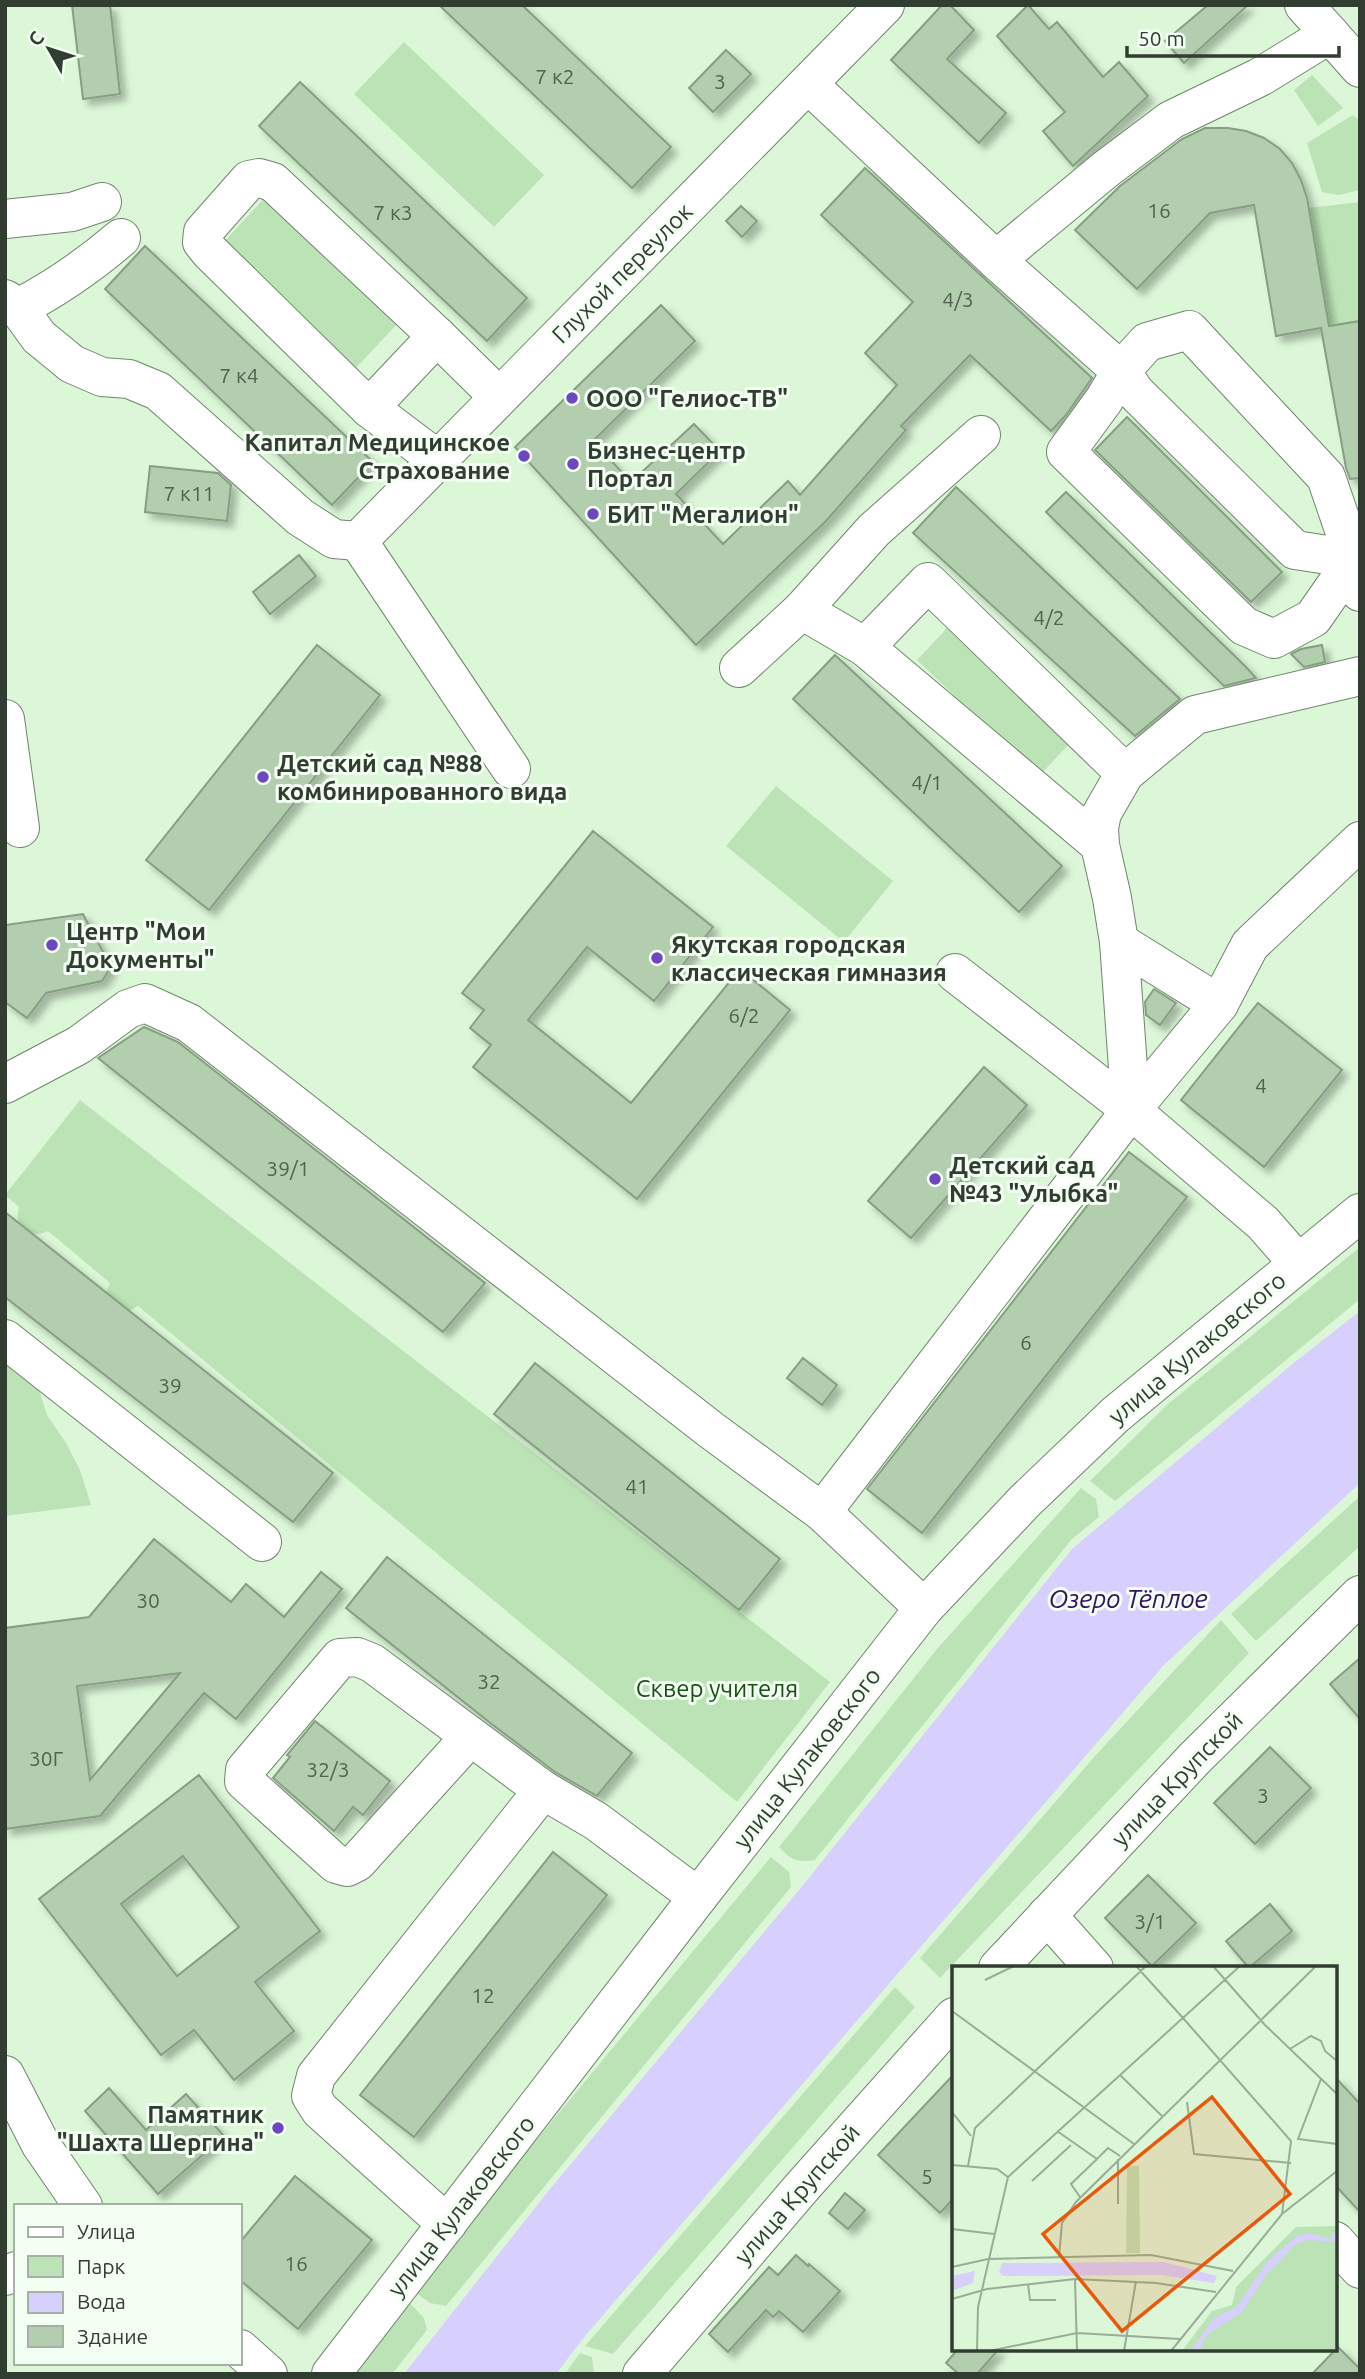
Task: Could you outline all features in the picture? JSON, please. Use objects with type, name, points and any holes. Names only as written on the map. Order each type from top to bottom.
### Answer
[{"type":"street","name":"Глухой переулок","points":[[358,541],[885,5]]},
{"type":"street","points":[[1304,5],[1360,68]]},
{"type":"street","points":[[996,260],[1106,169],[1171,120],[1260,77],[1329,34]]},
{"type":"street","points":[[808,84],[996,260],[1121,371],[1135,392],[1294,550],[1357,576]]},
{"type":"street","points":[[438,460],[369,408],[202,242],[203,232],[249,180],[260,178],[273,182],[499,397]]},
{"type":"street","points":[[5,219],[72,212],[102,202]]},
{"type":"street","points":[[121,238],[73,277],[12,304],[39,337],[72,364],[102,377],[130,379],[158,391],[300,517],[334,539],[358,541],[511,769]]},
{"type":"street","points":[[1189,330],[1326,477],[1357,576],[1313,618],[1274,639],[1244,626],[1066,452],[1121,371],[1147,342],[1189,330]]},
{"type":"street","points":[[369,408],[437,336]]},
{"type":"street","points":[[740,668],[802,610],[874,530],[964,448],[981,436]]},
{"type":"street","points":[[865,647],[928,582],[1125,773]]},
{"type":"street","points":[[802,610],[865,647],[1100,845]]},
{"type":"street","points":[[1131,1110],[1119,943],[1100,845],[1102,813],[1125,773],[1195,715],[1360,676]]},
{"type":"street","points":[[5,719],[20,828]]},
{"type":"street","points":[[822,1512],[1131,1110],[1219,1004],[1250,945],[1360,841]]},
{"type":"street","points":[[1119,943],[1219,1004]]},
{"type":"street","points":[[955,973],[1131,1110],[1263,1223],[1298,1263]]},
{"type":"street","points":[[5,1084],[79,1045],[128,1009],[145,1003],[189,1023],[711,1430],[822,1512],[924,1608]]},
{"type":"street","name":"улица Кулаковского","points":[[331,2374],[924,1608],[1025,1501],[1115,1415],[1360,1213]]},
{"type":"street","points":[[5,1339],[262,1542]]},
{"type":"street","name":"улица Крупской","points":[[1001,1966],[1195,1758],[1360,1595]]},
{"type":"street","points":[[470,1737],[357,1862],[347,1867],[336,1864],[244,1781],[245,1770],[340,1658],[357,1657],[372,1663],[543,1790],[596,1821],[698,1897]]},
{"type":"street","points":[[447,2224],[320,2110],[311,2096],[316,2076],[543,1790]]},
{"type":"street","points":[[1047,1915],[1092,1966]]},
{"type":"street","name":"улица Крупской","points":[[642,2374],[803,2186],[952,2019]]},
{"type":"street","points":[[5,2076],[41,2145],[82,2204]]},
{"type":"street","points":[[1337,2243],[1360,2269]]},
{"type":"street","points":[[242,2351],[268,2374]]},
{"type":"green space","points":[[404,42],[544,175],[494,227],[354,94]]},
{"type":"green space","points":[[1312,75],[1343,108],[1318,126],[1294,90]]},
{"type":"green space","points":[[1353,115],[1360,121],[1360,190],[1339,195],[1322,192],[1307,143]]},
{"type":"green space","points":[[269,193],[402,319],[353,371],[220,246]]},
{"type":"green space","points":[[1360,202],[1360,321],[1329,326],[1308,208]]},
{"type":"green space","points":[[948,627],[1070,743],[1039,776],[917,660]]},
{"type":"green space","points":[[776,786],[893,881],[844,942],[726,846]]},
{"type":"green space","name":"Сквер учителя","points":[[80,1100],[830,1682],[737,1802],[138,1306],[127,1312],[106,1293],[110,1283],[48,1231],[35,1234],[24,1230],[18,1220],[19,1207],[5,1195]]},
{"type":"green space","points":[[1360,1247],[1360,1299],[1115,1501],[1090,1481],[1168,1404]]},
{"type":"green space","points":[[5,1360],[36,1380],[47,1415],[80,1470],[91,1505],[5,1516]]},
{"type":"green space","points":[[1081,1488],[1096,1499],[1099,1517],[1071,1540],[815,1860],[799,1861],[787,1855],[779,1847],[937,1649]]},
{"type":"green space","points":[[1360,1496],[1360,1546],[1256,1641],[1231,1614]]},
{"type":"green space","points":[[1221,1620],[1249,1653],[940,1978],[920,1958],[1095,1756]]},
{"type":"green space","points":[[771,1857],[789,1872],[791,1887],[446,2306],[430,2303],[412,2290]]},
{"type":"green space","points":[[895,1987],[915,2007],[613,2354],[585,2346]]},
{"type":"green space","points":[[406,2299],[424,2318],[427,2330],[392,2374],[347,2374]]},
{"type":"green space","points":[[580,2353],[592,2357],[594,2374],[565,2374]]},
{"type":"water","name":"Озеро Тёплое","points":[[1360,1311],[1360,1483],[1164,1665],[585,2336],[556,2374],[404,2374],[546,2194],[804,1884],[1072,1549]]},
{"type":"building","points":[[72,5],[110,5],[120,94],[83,99]]},
{"type":"building","points":[[439,5],[522,5],[671,147],[632,188]]},
{"type":"building","points":[[942,5],[950,5],[974,30],[947,59],[1006,113],[979,143],[891,60]]},
{"type":"building","points":[[1028,5],[1049,29],[1057,22],[1103,77],[1119,62],[1148,96],[1073,166],[1043,131],[1065,112],[997,36]]},
{"type":"building","points":[[1208,5],[1248,5],[1184,63],[1165,41]]},
{"type":"building","points":[[726,50],[751,74],[713,112],[689,88]]},
{"type":"building","points":[[300,82],[527,298],[487,341],[259,126]]},
{"type":"building","points":[[1205,128],[1246,131],[1264,138],[1280,149],[1301,180],[1307,198],[1329,326],[1360,321],[1360,478],[1350,479],[1346,468],[1321,328],[1276,336],[1254,205],[1210,213],[1137,289],[1075,230],[1120,186],[1182,139]]},
{"type":"building","points":[[865,168],[1092,378],[1051,431],[970,355],[901,426],[906,430],[826,521],[696,645],[515,447],[661,305],[695,341],[593,441],[631,482],[694,424],[720,451],[676,494],[723,544],[788,481],[800,495],[897,385],[865,353],[913,302],[821,215]]},
{"type":"building","points":[[741,206],[757,221],[742,237],[726,221]]},
{"type":"building","points":[[145,246],[373,462],[332,505],[105,289]]},
{"type":"building","points":[[1127,417],[1282,572],[1251,602],[1095,450]]},
{"type":"building","points":[[150,466],[218,473],[231,485],[227,521],[145,512]]},
{"type":"building","points":[[956,487],[1180,699],[1135,736],[913,533]]},
{"type":"building","points":[[1066,492],[1256,678],[1224,686],[1046,512]]},
{"type":"building","points":[[299,555],[316,576],[270,614],[253,592]]},
{"type":"building","name":"Детский сад №88 комбинированного вида","points":[[317,645],[380,695],[209,910],[146,860]]},
{"type":"building","points":[[1322,645],[1325,662],[1304,667],[1291,654],[1301,649]]},
{"type":"building","points":[[835,655],[1062,866],[1019,912],[793,699]]},
{"type":"building","points":[[593,831],[713,927],[654,1001],[587,947],[528,1020],[631,1103],[740,969],[790,1010],[637,1199],[473,1067],[491,1045],[470,1028],[484,1010],[462,993]]},
{"type":"building","name":"Центр \"Мои Документы\"","points":[[83,914],[111,967],[102,981],[46,993],[27,1018],[5,1002],[5,925]]},
{"type":"building","points":[[1154,989],[1176,1003],[1160,1025],[1146,1015],[1145,1002]]},
{"type":"building","points":[[1258,1003],[1342,1070],[1264,1167],[1181,1100]]},
{"type":"building","points":[[144,1027],[178,1042],[485,1283],[443,1332],[98,1058]]},
{"type":"building","points":[[984,1067],[1027,1105],[911,1238],[868,1201]]},
{"type":"building","points":[[1129,1152],[1187,1197],[922,1533],[867,1489]]},
{"type":"building","points":[[5,1212],[333,1473],[293,1522],[5,1297]]},
{"type":"building","points":[[803,1358],[837,1385],[822,1405],[787,1378]]},
{"type":"building","points":[[535,1363],[780,1559],[739,1610],[494,1414]]},
{"type":"building","points":[[154,1539],[231,1602],[246,1584],[284,1617],[321,1572],[342,1589],[236,1719],[204,1693],[100,1816],[5,1829],[5,1628],[89,1617]],"holes":[[[180,1673],[90,1780],[77,1686]]]},
{"type":"building","points":[[387,1557],[632,1753],[597,1796],[555,1772],[346,1608]]},
{"type":"building","points":[[1360,1658],[1360,1719],[1330,1684]]},
{"type":"building","points":[[315,1721],[390,1781],[363,1815],[353,1807],[334,1831],[273,1778],[290,1757],[287,1755]]},
{"type":"building","points":[[1270,1747],[1311,1788],[1255,1844],[1214,1803]]},
{"type":"building","points":[[199,1775],[320,1931],[255,1982],[294,2031],[234,2080],[194,2030],[161,2055],[39,1899]],"holes":[[[183,1856],[239,1927],[177,1976],[121,1904]]]},
{"type":"building","points":[[553,1852],[607,1895],[414,2137],[360,2095]]},
{"type":"building","points":[[1148,1875],[1196,1923],[1152,1966],[1105,1918]]},
{"type":"building","points":[[1270,1904],[1292,1931],[1251,1966],[1247,1966],[1226,1941]]},
{"type":"building","points":[[952,2076],[952,2200],[940,2213],[878,2155]]},
{"type":"building","points":[[1337,2079],[1360,2104],[1360,2212],[1337,2187]]},
{"type":"building","points":[[109,2088],[146,2130],[186,2094],[224,2136],[158,2194],[85,2111]]},
{"type":"building","points":[[295,2176],[372,2240],[298,2329],[242,2282],[242,2240]]},
{"type":"building","points":[[845,2193],[865,2210],[848,2229],[829,2213]]},
{"type":"building","points":[[796,2255],[840,2291],[803,2332],[779,2311],[773,2317],[766,2310],[728,2352],[709,2334],[769,2267],[778,2275]]},
{"type":"building","points":[[1337,2348],[1360,2369],[1360,2374],[1312,2374],[1337,2351]]},
{"type":"building","points":[[956,2351],[997,2351],[977,2374],[959,2374],[946,2363]]},
{"type":"place","name":"ООО \"Гелиос-ТВ\"","points":[[572,398]]},
{"type":"place","name":"Капитал Медицинское Страхование","points":[[524,456]]},
{"type":"place","name":"Бизнес-центр Портал","points":[[573,464]]},
{"type":"place","name":"БИТ \"Мегалион\"","points":[[593,514]]},
{"type":"place","name":"Детский сад №88 комбинированного вида","points":[[263,777]]},
{"type":"place","name":"Центр \"Мои Документы\"","points":[[52,945]]},
{"type":"place","name":"Якутская городская классическая гимназия","points":[[657,958]]},
{"type":"place","name":"Детский сад №43 \"Улыбка\"","points":[[935,1179]]},
{"type":"place","name":"Памятник \"Шахта Шергина\"","points":[[278,2128]]}]
